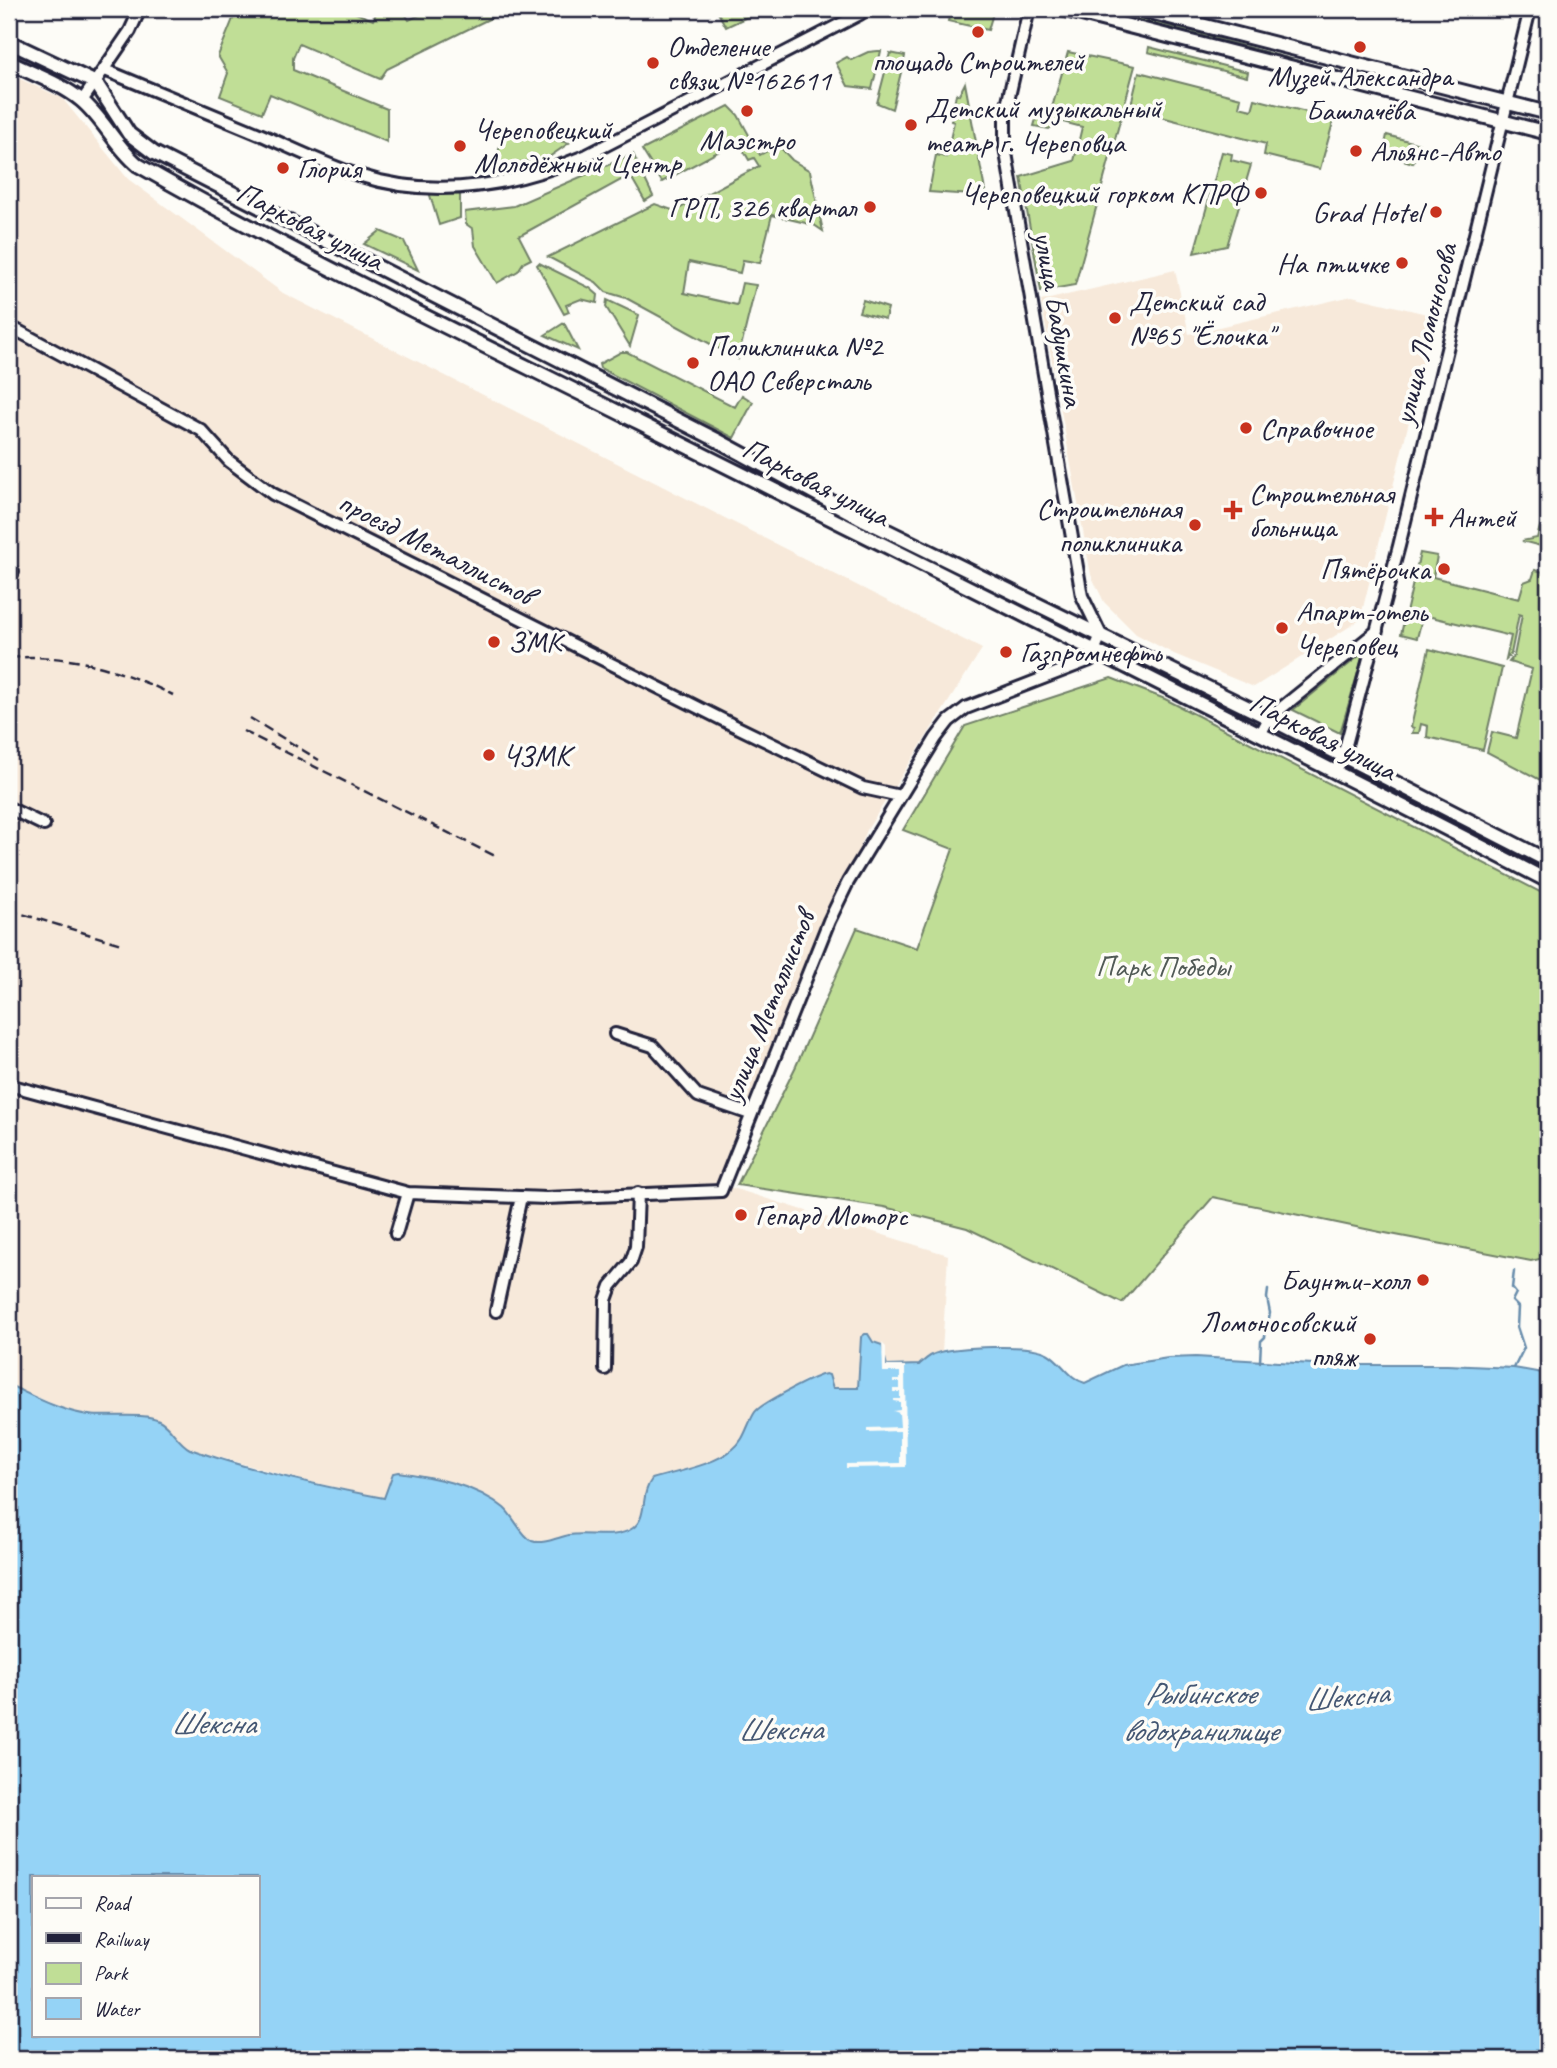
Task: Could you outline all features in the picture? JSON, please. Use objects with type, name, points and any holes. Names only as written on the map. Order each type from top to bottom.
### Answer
[{"type":"main road","points":[[1062,9],[1548,133]]},
{"type":"main road","points":[[1138,9],[1548,113]]},
{"type":"main road","points":[[9,42],[96,83]]},
{"type":"main road","points":[[9,62],[67,90],[82,101]]},
{"type":"main road","name":"Парковая улица","points":[[96,83],[122,127],[142,146],[715,439],[863,519],[1269,718],[1548,860]]},
{"type":"main road","name":"Парковая улица","points":[[82,101],[125,155],[157,176],[317,261],[1261,733],[1548,881]]},
{"type":"street","points":[[82,101],[130,31],[140,9]]},
{"type":"street","name":"улица Бабушкина","points":[[1029,9],[1005,114],[1005,147],[1082,596],[1101,635]]},
{"type":"street","name":"улица Ломоносова","points":[[1336,771],[1343,756],[1377,631],[1530,9]]},
{"type":"street","points":[[105,70],[358,175],[424,187],[475,187],[547,172],[587,155],[861,11]]},
{"type":"street","name":"проезд Металлистов","points":[[9,326],[201,430],[229,461],[273,494],[863,788],[900,796]]},
{"type":"street","points":[[1261,733],[1269,718],[1377,631]]},
{"type":"street","points":[[1095,651],[1101,635]]},
{"type":"street","name":"улица Металлистов","points":[[9,1085],[408,1193],[546,1198],[720,1191],[828,921],[848,882],[948,721],[966,708],[1090,660],[1095,651]]},
{"type":"street","points":[[9,808],[44,825]]},
{"type":"street","points":[[615,1034],[653,1046],[698,1096],[750,1114]]},
{"type":"street","points":[[396,1234],[408,1193]]},
{"type":"street","points":[[605,1369],[606,1300],[611,1286],[631,1262],[635,1247],[638,1193]]},
{"type":"street","points":[[496,1311],[521,1197]]},
{"type":"shaded area","points":[[9,74],[62,98],[128,179],[283,293],[982,649],[867,830],[723,1185],[948,1255],[942,1352],[929,1356],[919,1365],[886,1366],[876,1343],[865,1334],[861,1337],[858,1388],[833,1388],[820,1375],[807,1379],[757,1409],[736,1447],[729,1452],[712,1461],[660,1477],[641,1519],[632,1528],[620,1533],[570,1535],[538,1542],[528,1537],[501,1505],[445,1480],[384,1498],[369,1495],[294,1478],[190,1449],[150,1417],[112,1418],[72,1412],[9,1385]]},
{"type":"shaded area","name":"Строительная больница","points":[[1175,270],[1189,334],[1352,296],[1435,316],[1360,620],[1254,687],[1174,654],[1136,634],[1104,602],[1091,575],[1041,301]]},
{"type":"green space","points":[[237,9],[346,9],[373,20],[378,9],[402,9],[409,20],[432,9],[509,9],[387,69],[380,79],[299,44],[293,58],[293,70],[387,109],[387,142],[270,94],[262,113],[220,96],[228,73],[218,56]]},
{"type":"green space","points":[[509,9],[544,9],[522,19]]},
{"type":"green space","points":[[716,9],[764,9],[726,27]]},
{"type":"green space","points":[[951,9],[994,10],[988,30],[948,21]]},
{"type":"green space","points":[[1072,9],[1106,9],[1493,113]]},
{"type":"green space","points":[[1149,47],[1248,72],[1247,77],[1148,52]]},
{"type":"green space","points":[[881,51],[872,89],[848,86],[836,63],[847,57],[851,60],[868,52]]},
{"type":"green space","points":[[1068,52],[1135,66],[1075,285],[1041,291],[1021,177],[1074,161],[1082,127],[1059,121],[1049,129],[1034,126],[1037,116],[1049,118]]},
{"type":"green space","points":[[890,53],[905,56],[892,109],[877,103]]},
{"type":"green space","points":[[1139,72],[1241,98],[1239,107],[1252,110],[1255,99],[1334,119],[1320,169],[1264,155],[1266,144],[1130,109]]},
{"type":"green space","points":[[965,83],[986,196],[929,192],[936,155],[946,157],[954,122],[951,121],[956,94],[959,95]]},
{"type":"green space","points":[[729,106],[738,115],[760,155],[778,145],[792,160],[810,171],[823,231],[814,225],[772,215],[760,263],[743,260],[740,273],[689,262],[684,293],[737,305],[742,283],[756,285],[738,359],[626,298],[606,292],[596,282],[548,257],[655,204],[675,211],[759,166],[754,158],[749,160],[738,141],[662,182],[642,150]]},
{"type":"green space","points":[[505,128],[569,143],[549,157],[494,167]]},
{"type":"green space","points":[[1387,135],[1419,144],[1413,163],[1383,154]]},
{"type":"green space","points":[[1222,152],[1232,154],[1231,160],[1251,165],[1227,246],[1194,253]]},
{"type":"green space","points":[[633,154],[653,196],[645,201],[630,175],[519,236],[531,259],[523,263],[518,271],[497,283],[475,246],[473,229],[466,224],[465,212],[514,206]]},
{"type":"green space","points":[[429,192],[460,192],[460,218],[439,225]]},
{"type":"green space","points":[[380,231],[404,241],[418,270],[364,244]]},
{"type":"green space","points":[[539,263],[590,288],[598,295],[597,303],[581,299],[566,305],[569,312],[564,314],[537,265]]},
{"type":"green space","points":[[607,300],[639,315],[630,346],[606,307]]},
{"type":"green space","points":[[863,300],[888,308],[885,319],[859,312]]},
{"type":"green space","points":[[564,323],[578,350],[545,335]]},
{"type":"green space","points":[[621,352],[627,352],[735,407],[742,395],[753,402],[734,438],[600,368],[599,364]]},
{"type":"green space","points":[[1548,495],[1548,548],[1522,541],[1537,538]]},
{"type":"green space","points":[[1420,553],[1437,556],[1433,577],[1519,599],[1524,582],[1532,579],[1535,570],[1548,573],[1548,784],[1487,752],[1492,732],[1516,738],[1532,669],[1509,662],[1514,656],[1522,615],[1519,614],[1511,654],[1506,659],[1511,636],[1423,615],[1417,638],[1401,634]]},
{"type":"green space","points":[[1429,649],[1502,668],[1483,750],[1427,737],[1428,726],[1421,724],[1419,733],[1412,733],[1414,728],[1411,727]]},
{"type":"green space","points":[[1364,652],[1340,733],[1293,710]]},
{"type":"green space","name":"Парк Победы","points":[[1111,678],[1165,699],[1548,896],[1548,1257],[1531,1261],[1213,1197],[1122,1303],[967,1228],[884,1207],[737,1185],[796,1066],[857,928],[917,948],[953,849],[903,830],[965,726]]},
{"type":"green space","points":[[1361,771],[1548,867],[1548,873],[1359,776]]},
{"type":"water","name":"Рыбинское водохранилище","points":[[865,1334],[868,1334],[873,1342],[882,1345],[887,1366],[919,1365],[934,1354],[960,1349],[1025,1348],[1047,1353],[1079,1381],[1085,1383],[1123,1365],[1196,1357],[1330,1365],[1514,1368],[1548,1374],[1548,2059],[9,2059],[9,1385],[78,1413],[159,1420],[190,1449],[311,1483],[384,1498],[393,1473],[454,1483],[493,1500],[508,1512],[528,1538],[541,1542],[577,1534],[619,1534],[633,1528],[641,1518],[646,1491],[652,1479],[705,1464],[725,1455],[740,1441],[755,1412],[800,1384],[826,1374],[829,1375],[833,1388],[858,1388],[861,1337]]},
{"type":"pier","points":[[882,1343],[886,1347],[886,1366],[905,1366],[906,1467],[846,1468],[846,1464],[900,1463],[900,1431],[867,1432],[867,1428],[900,1427],[899,1413],[893,1411],[900,1410],[900,1402],[893,1399],[900,1399],[900,1392],[893,1392],[893,1389],[900,1389],[900,1382],[893,1380],[900,1380],[900,1372],[883,1372]]},
{"type":"waterway","points":[[1514,1271],[1512,1288],[1516,1293],[1512,1301],[1518,1307],[1517,1327],[1524,1348],[1514,1368]]},
{"type":"waterway","points":[[1260,1362],[1261,1341],[1265,1337],[1270,1313],[1268,1290]]},
{"type":"railway","points":[[9,658],[53,658],[94,665],[173,695]]},
{"type":"railway","points":[[250,718],[319,760]]},
{"type":"railway","points":[[243,731],[497,857]]},
{"type":"railway","points":[[9,910],[121,944]]},
{"type":"place","name":"площадь Строителей","points":[[978,32]]},
{"type":"place","name":"Музей Александра Башлачёва","points":[[1360,47]]},
{"type":"place","name":"Отделение связи №162611","points":[[653,63]]},
{"type":"place","name":"Маэстро","points":[[747,111]]},
{"type":"place","name":"Детский музыкальный театр г. Череповца","points":[[911,125]]},
{"type":"place","name":"Череповецкий Молодёжный Центр","points":[[460,146]]},
{"type":"place","name":"Альянс-Авто","points":[[1356,151]]},
{"type":"place","name":"Глория","points":[[283,168]]},
{"type":"place","name":"Череповецкий горком КПРФ","points":[[1261,193]]},
{"type":"place","name":"ГРП, 326 квартал","points":[[870,207]]},
{"type":"place","name":"Grad Hotel","points":[[1436,212]]},
{"type":"place","name":"На птичке","points":[[1402,263]]},
{"type":"place","name":"Детский сад №65 \"Ёлочка\"","points":[[1115,318]]},
{"type":"place","name":"Поликлиника №2 ОАО Северсталь","points":[[693,363]]},
{"type":"place","name":"Справочное","points":[[1246,428]]},
{"type":"place","name":"Строительная больница","points":[[1233,510]]},
{"type":"place","name":"Антей","points":[[1434,517]]},
{"type":"place","name":"Строительная поликлиника","points":[[1195,525]]},
{"type":"place","name":"Пятёрочка","points":[[1444,569]]},
{"type":"place","name":"Апарт-отель Череповец","points":[[1282,628]]},
{"type":"place","name":"ЗМК","points":[[494,642]]},
{"type":"place","name":"Газпромнефть","points":[[1006,652]]},
{"type":"place","name":"ЧЗМК","points":[[489,755]]},
{"type":"place","name":"Гепард Моторс","points":[[741,1215]]},
{"type":"place","name":"Баунти-холл","points":[[1423,1280]]},
{"type":"place","name":"Ломоносовский пляж","points":[[1370,1339]]},
{"type":"water label","name":"Шексна","points":[[1346,1696]]},
{"type":"water label","name":"Шексна","points":[[213,1723]]},
{"type":"water label","name":"Шексна","points":[[780,1729]]}]
